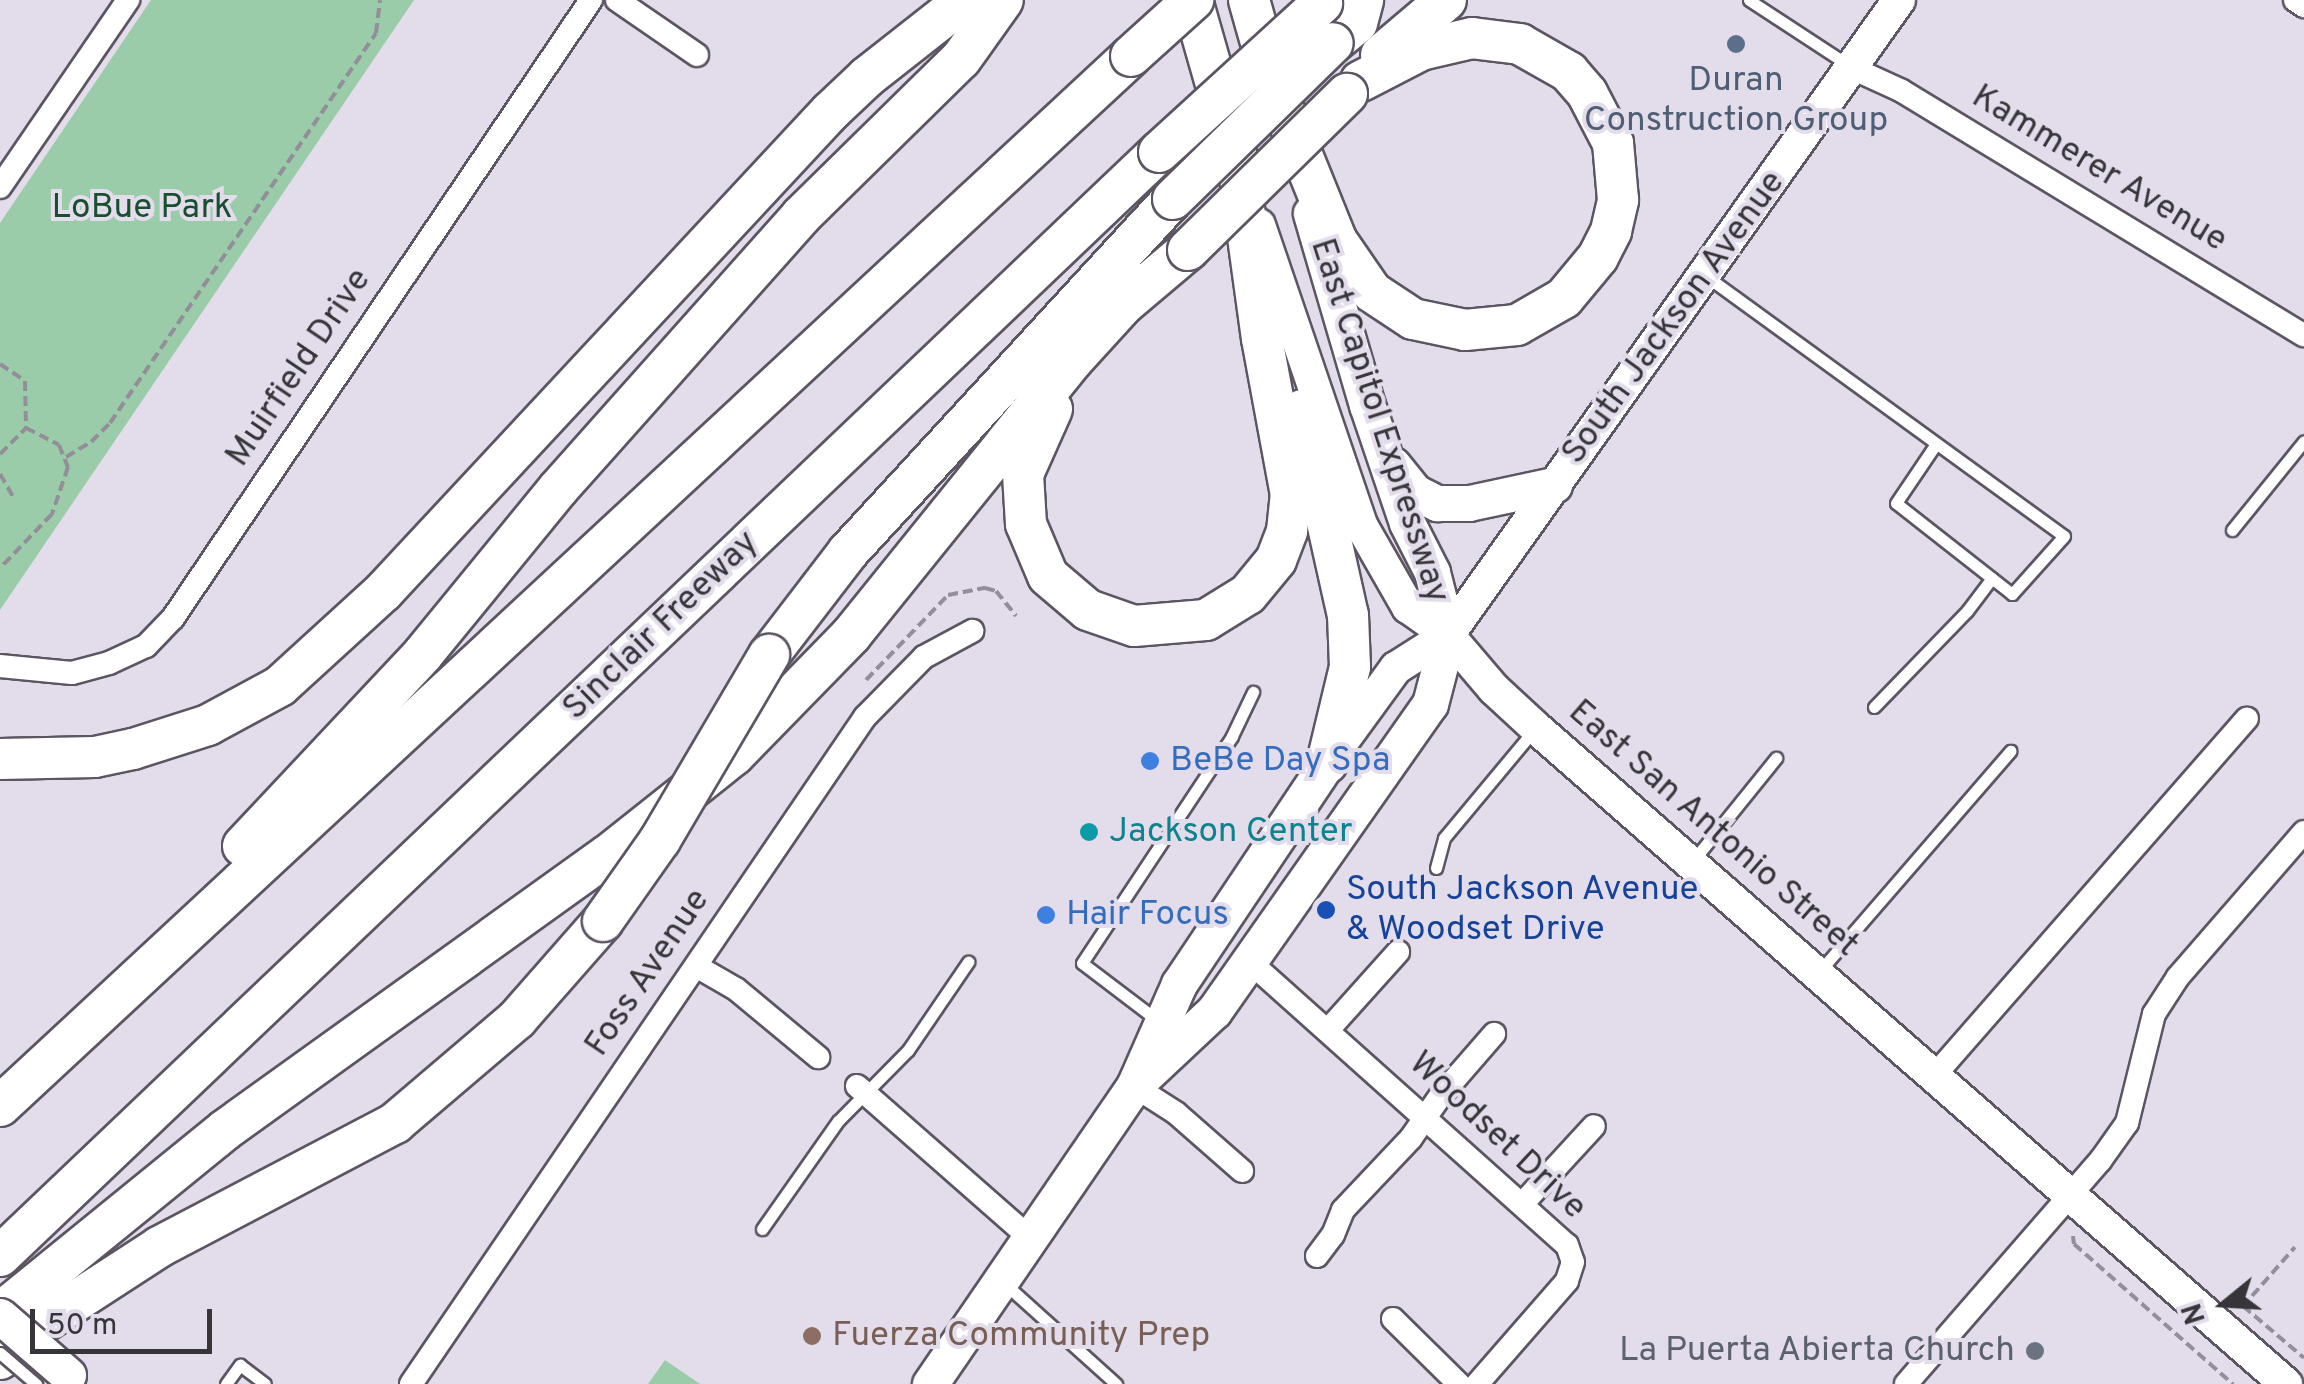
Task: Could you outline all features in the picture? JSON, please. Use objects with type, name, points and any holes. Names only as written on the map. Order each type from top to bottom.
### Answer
[{"type":"highway","points":[[0,759],[95,757],[172,739],[242,708],[313,660],[383,592],[830,112],[909,42],[965,0]]},
{"type":"highway","points":[[84,1024],[310,772],[423,654],[558,488],[801,216],[961,59],[1002,0]]},
{"type":"highway","points":[[0,1106],[1192,0]]},
{"type":"highway","name":"East Capitol Expressway","points":[[1192,0],[1237,157]]},
{"type":"highway","name":"East Capitol Expressway","points":[[1249,0],[1272,78]]},
{"type":"highway","points":[[0,1356],[36,1327],[145,1255],[395,1122],[517,1019],[603,921],[660,840],[768,655],[848,552],[1173,200],[1357,23],[1364,0]]},
{"type":"highway","points":[[1237,157],[1262,340],[1291,495],[1287,530],[1276,560],[1248,594],[1228,609],[1185,624],[1134,626],[1088,610],[1048,576],[1026,524],[1024,474],[1060,396],[1188,250],[1354,87],[1376,60],[1446,0]]},
{"type":"highway","name":"Sinclair Freeway","points":[[0,1256],[1159,152],[1324,2]]},
{"type":"highway","points":[[1272,78],[1337,241],[1372,292],[1391,307],[1437,326],[1492,330],[1517,325],[1564,298],[1598,257],[1611,231],[1618,200],[1613,143],[1587,93],[1569,72],[1520,44],[1472,38],[1422,50],[1354,87]]},
{"type":"highway","points":[[1237,157],[1309,437],[1348,616],[1350,667],[1327,763]]},
{"type":"highway","points":[[0,1314],[225,1130],[593,866],[734,756],[852,635],[1072,361],[1124,304],[1188,250]]},
{"type":"main road","name":"South Jackson Avenue","points":[[1134,1086],[1214,1011],[1250,962],[1430,704],[1448,635],[1703,274],[1854,69],[1899,0]]},
{"type":"main road","name":"East Capitol Expressway","points":[[1272,78],[1367,405],[1407,523],[1432,572],[1448,635]]},
{"type":"main road","name":"East Capitol Expressway","points":[[1237,157],[1362,525],[1408,607],[1448,635]]},
{"type":"main road","points":[[1367,405],[1395,468],[1416,492],[1437,503],[1469,502],[1554,485]]},
{"type":"main road","name":"South Jackson Avenue","points":[[930,1384],[1134,1086],[1179,984],[1327,763],[1396,668],[1448,635]]},
{"type":"main road","name":"East San Antonio Street","points":[[1448,635],[1494,689],[1536,728],[2279,1382]]},
{"type":"main road","points":[[0,1314],[60,1381]]},
{"type":"street","points":[[0,187],[128,0]]},
{"type":"street","name":"Muirfield Drive","points":[[0,666],[72,673],[109,663],[146,646],[173,618],[590,0]]},
{"type":"street","points":[[617,0],[697,55]]},
{"type":"street","points":[[2294,0],[2304,6]]},
{"type":"street","name":"Kammerer Avenue","points":[[1854,69],[1902,90],[2304,335]]},
{"type":"street","name":"Foss Avenue","points":[[411,1384],[881,697],[924,657],[972,631]]},
{"type":"street","points":[[1934,1076],[2246,719]]},
{"type":"street","points":[[1906,1384],[2070,1196],[2127,1122],[2154,1014],[2178,977],[2304,832]]},
{"type":"street","points":[[1328,1030],[1398,952]]},
{"type":"street","name":"Woodset Drive","points":[[1250,962],[1555,1230],[1574,1262],[1557,1296],[1477,1384]]},
{"type":"street","points":[[696,966],[736,989],[818,1057]]},
{"type":"street","points":[[1317,1256],[1333,1236],[1343,1210],[1494,1034]]},
{"type":"street","points":[[1134,1086],[1176,1113],[1242,1171]]},
{"type":"street","points":[[861,1089],[1030,1238]]},
{"type":"street","points":[[1524,1202],[1594,1126]]},
{"type":"street","points":[[1393,1319],[1459,1384]]},
{"type":"lane","points":[[1748,0],[1854,69]]},
{"type":"lane","points":[[1703,274],[2064,536],[2012,594],[1896,503],[1936,444]]},
{"type":"lane","points":[[2232,530],[2304,441]]},
{"type":"lane","points":[[1874,706],[1967,611],[1992,578]]},
{"type":"lane","points":[[1161,1024],[1082,963],[1232,736],[1253,692]]},
{"type":"lane","points":[[1436,868],[1444,838],[1536,728]]},
{"type":"lane","points":[[1818,973],[2010,751]]},
{"type":"lane","points":[[1692,862],[1776,758]]},
{"type":"lane","points":[[762,1229],[861,1089],[908,1050],[968,962]]},
{"type":"lane","points":[[1000,1280],[1116,1384]]},
{"type":"lane","points":[[0,1356],[60,1381]]},
{"type":"lane","points":[[226,1384],[240,1365],[265,1384]]},
{"type":"path","points":[[66,457],[92,442],[121,407],[376,33],[380,0]]},
{"type":"path","points":[[0,364],[25,381],[26,428],[0,454]]},
{"type":"path","points":[[0,568],[52,514],[64,485],[66,457],[49,437],[26,428]]},
{"type":"path","points":[[0,474],[14,498]]},
{"type":"path","points":[[2252,1296],[2295,1247]]},
{"type":"path","points":[[2154,1314],[2233,1384]]},
{"type":"green space","name":"LoBue Park","points":[[151,0],[414,0],[0,610],[0,223]]},
{"type":"green space","points":[[665,1360],[700,1384],[648,1384]]},
{"type":"place","name":"Duran Construction Group","points":[[1736,44]]},
{"type":"place","name":"BeBe Day Spa","points":[[1150,761]]},
{"type":"place","name":"Jackson Center","points":[[1089,832]]},
{"type":"place","name":"South Jackson Avenue & Woodset Drive","points":[[1326,910]]},
{"type":"place","name":"Hair Focus","points":[[1046,915]]},
{"type":"place","name":"Fuerza Community Prep","points":[[812,1336]]},
{"type":"place","name":"La Puerta Abierta Church","points":[[2035,1351]]}]
